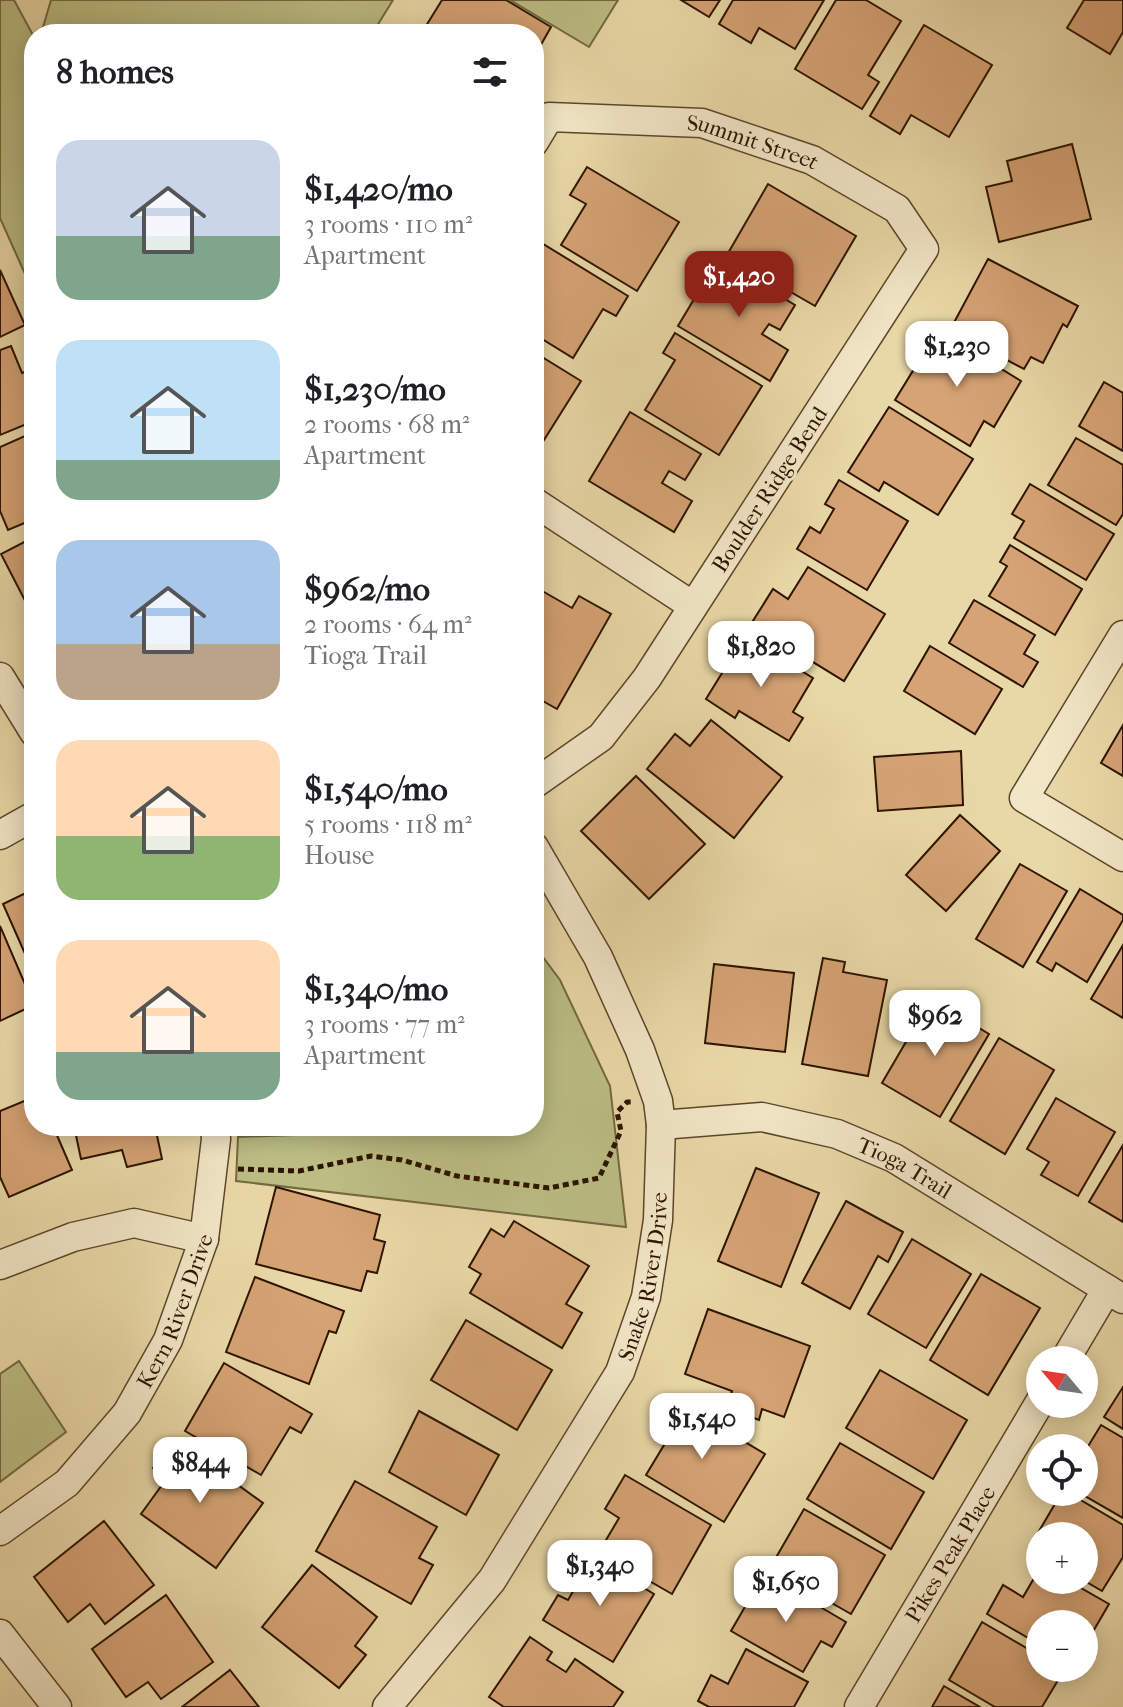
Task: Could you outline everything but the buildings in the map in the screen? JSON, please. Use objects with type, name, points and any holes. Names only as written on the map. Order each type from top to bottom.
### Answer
[{"type":"street","name":"Summit Street","points":[[544,125],[549,117],[702,123],[812,160],[897,209],[924,249]]},
{"type":"street","name":"Boulder Ridge Bend","points":[[544,777],[601,737],[647,678],[924,249]]},
{"type":"street","points":[[544,509],[693,606]]},
{"type":"street","points":[[1123,635],[1024,798],[1123,857]]},
{"type":"street","points":[[0,677],[24,716]]},
{"type":"street","points":[[0,835],[24,822]]},
{"type":"street","name":"Snake River Drive","points":[[387,1707],[492,1580],[620,1372],[646,1297],[658,1220],[660,1113],[640,1050],[598,957],[544,864]]},
{"type":"street","name":"Tioga Trail","points":[[660,1113],[762,1117],[837,1134],[894,1158],[1115,1294]]},
{"type":"street","name":"Kern River Drive","points":[[0,1531],[67,1483],[127,1413],[168,1340],[204,1239],[216,1136]]},
{"type":"street","points":[[0,1265],[73,1237],[134,1223],[204,1239]]},
{"type":"street","points":[[1076,1346],[1115,1294]]},
{"type":"street","name":"Pikes Peak Place","points":[[859,1707],[1031,1418]]},
{"type":"street","points":[[0,1634],[57,1707]]},
{"type":"path","points":[[213,1168],[299,1171],[371,1156],[402,1160],[457,1176],[549,1188],[599,1178],[621,1131],[617,1112],[627,1102],[660,1113]]},
{"type":"green space","points":[[0,0],[14,0],[27,24],[24,24],[24,272],[0,218]]},
{"type":"green space","points":[[51,0],[393,0],[378,24],[44,24]]},
{"type":"green space","points":[[510,0],[618,0],[589,47]]},
{"type":"green space","points":[[544,958],[560,980],[610,1086],[626,1227],[236,1181],[238,1137],[544,1136]]},
{"type":"green space","points":[[19,1361],[66,1432],[0,1482],[0,1374]]}]
